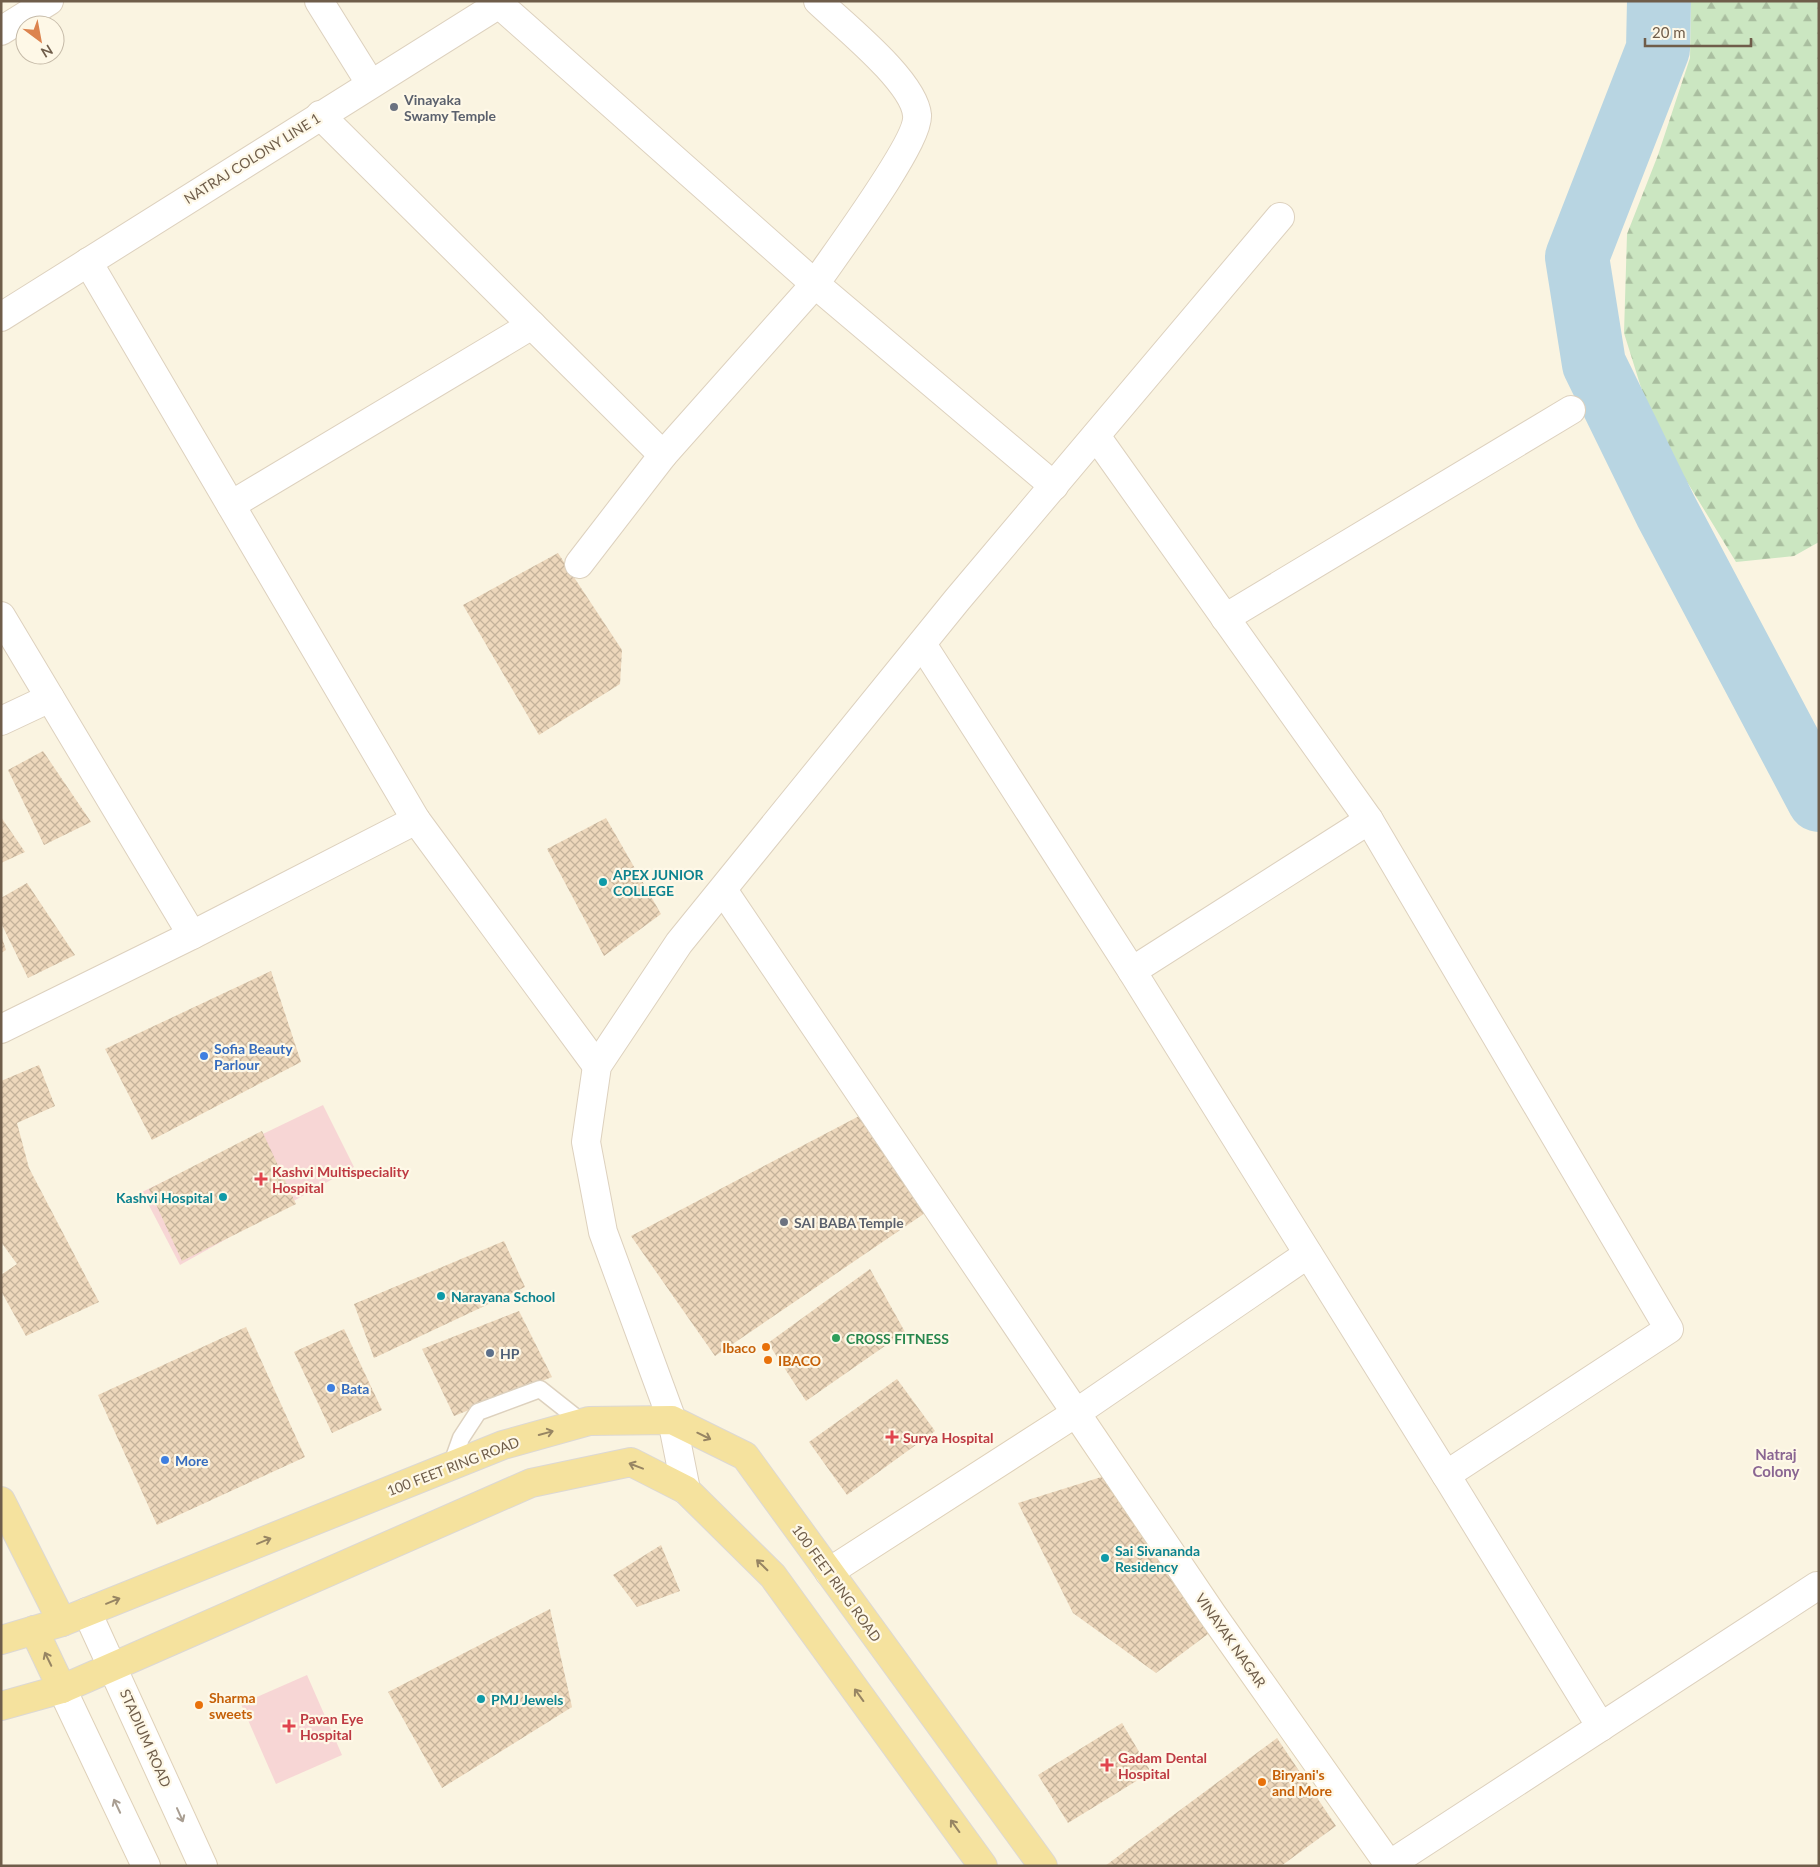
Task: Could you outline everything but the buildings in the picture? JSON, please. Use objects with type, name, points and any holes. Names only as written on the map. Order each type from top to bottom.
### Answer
[{"type":"main road","name":"100 FEET RING ROAD","points":[[1,1640],[62,1622],[503,1445],[583,1423],[672,1420],[745,1456],[1043,1866]]},
{"type":"main road","points":[[1,1706],[62,1689],[531,1483],[631,1462],[686,1490],[774,1576],[983,1866]]},
{"type":"main road","points":[[1,1501],[62,1622]]},
{"type":"main road","points":[[34,1630],[62,1689]]},
{"type":"street","points":[[1,31],[48,1]]},
{"type":"street","points":[[319,1],[370,83]]},
{"type":"street","points":[[579,564],[663,455],[815,284],[904,153],[916,129],[918,114],[904,85],[884,62],[818,1]]},
{"type":"street","points":[[501,3],[815,284],[1054,486]]},
{"type":"street","name":"NATRAJ COLONY LINE 1","points":[[1,317],[370,83],[501,3]]},
{"type":"street","points":[[320,115],[663,455]]},
{"type":"street","points":[[686,1490],[672,1420],[603,1232],[586,1142],[597,1066],[679,943],[922,644],[1280,218]]},
{"type":"street","points":[[88,262],[416,820],[597,1066]]},
{"type":"street","points":[[231,505],[532,325]]},
{"type":"street","points":[[1225,618],[1571,410]]},
{"type":"street","points":[[1096,436],[1369,820],[1669,1329],[1446,1475]]},
{"type":"street","points":[[1,616],[192,935]]},
{"type":"street","points":[[922,644],[1132,971],[1446,1475],[1600,1727]]},
{"type":"street","points":[[1,721],[50,698]]},
{"type":"street","points":[[1,1029],[192,935],[416,820]]},
{"type":"street","points":[[1132,971],[1369,820]]},
{"type":"street","name":"VINAYAK NAGAR","points":[[722,890],[1212,1614],[1389,1865]]},
{"type":"street","points":[[829,1572],[1076,1413],[1308,1254]]},
{"type":"street","points":[[1389,1865],[1817,1586]]},
{"type":"street","name":"STADIUM ROAD","points":[[87,1612],[203,1866]]},
{"type":"street","points":[[62,1689],[146,1866]]},
{"type":"lane","points":[[451,1466],[461,1438],[478,1412],[540,1389],[583,1423]]},
{"type":"shaded area","name":"Kashvi Hospital","points":[[323,1105],[354,1167],[180,1265],[142,1192]]},
{"type":"shaded area","points":[[307,1675],[342,1755],[276,1784],[241,1704]]},
{"type":"green space","points":[[1691,1],[1819,1],[1819,542],[1794,556],[1736,562],[1653,426],[1624,333],[1627,234],[1658,155],[1690,58]]},
{"type":"waterway","points":[[1659,1],[1658,49],[1577,257],[1594,364],[1666,511],[1819,800]]},
{"type":"place","name":"Vinayaka Swamy Temple","points":[[394,107]]},
{"type":"place","name":"APEX JUNIOR COLLEGE","points":[[603,882]]},
{"type":"place","name":"Sofia Beauty Parlour","points":[[204,1056]]},
{"type":"place","name":"Kashvi Multispeciality Hospital","points":[[261,1179]]},
{"type":"place","name":"Kashvi Hospital","points":[[223,1197]]},
{"type":"place","name":"SAI BABA Temple","points":[[784,1222]]},
{"type":"place","name":"Narayana School","points":[[441,1296]]},
{"type":"place","name":"CROSS FITNESS","points":[[836,1338]]},
{"type":"place","name":"Ibaco","points":[[766,1347]]},
{"type":"place","name":"HP","points":[[490,1353]]},
{"type":"place","name":"IBACO","points":[[768,1360]]},
{"type":"place","name":"Bata","points":[[331,1388]]},
{"type":"place","name":"Surya Hospital","points":[[892,1437]]},
{"type":"place","name":"More","points":[[165,1460]]},
{"type":"place","name":"Sai Sivananda Residency","points":[[1105,1558]]},
{"type":"place","name":"PMJ Jewels","points":[[481,1699]]},
{"type":"place","name":"Sharma sweets","points":[[199,1705]]},
{"type":"place","name":"Pavan Eye Hospital","points":[[289,1726]]},
{"type":"place","name":"Gadam Dental Hospital","points":[[1107,1765]]},
{"type":"place","name":"Biryani's and More","points":[[1262,1782]]},
{"type":"district","name":"Natraj Colony","points":[[1776,1462]]}]
